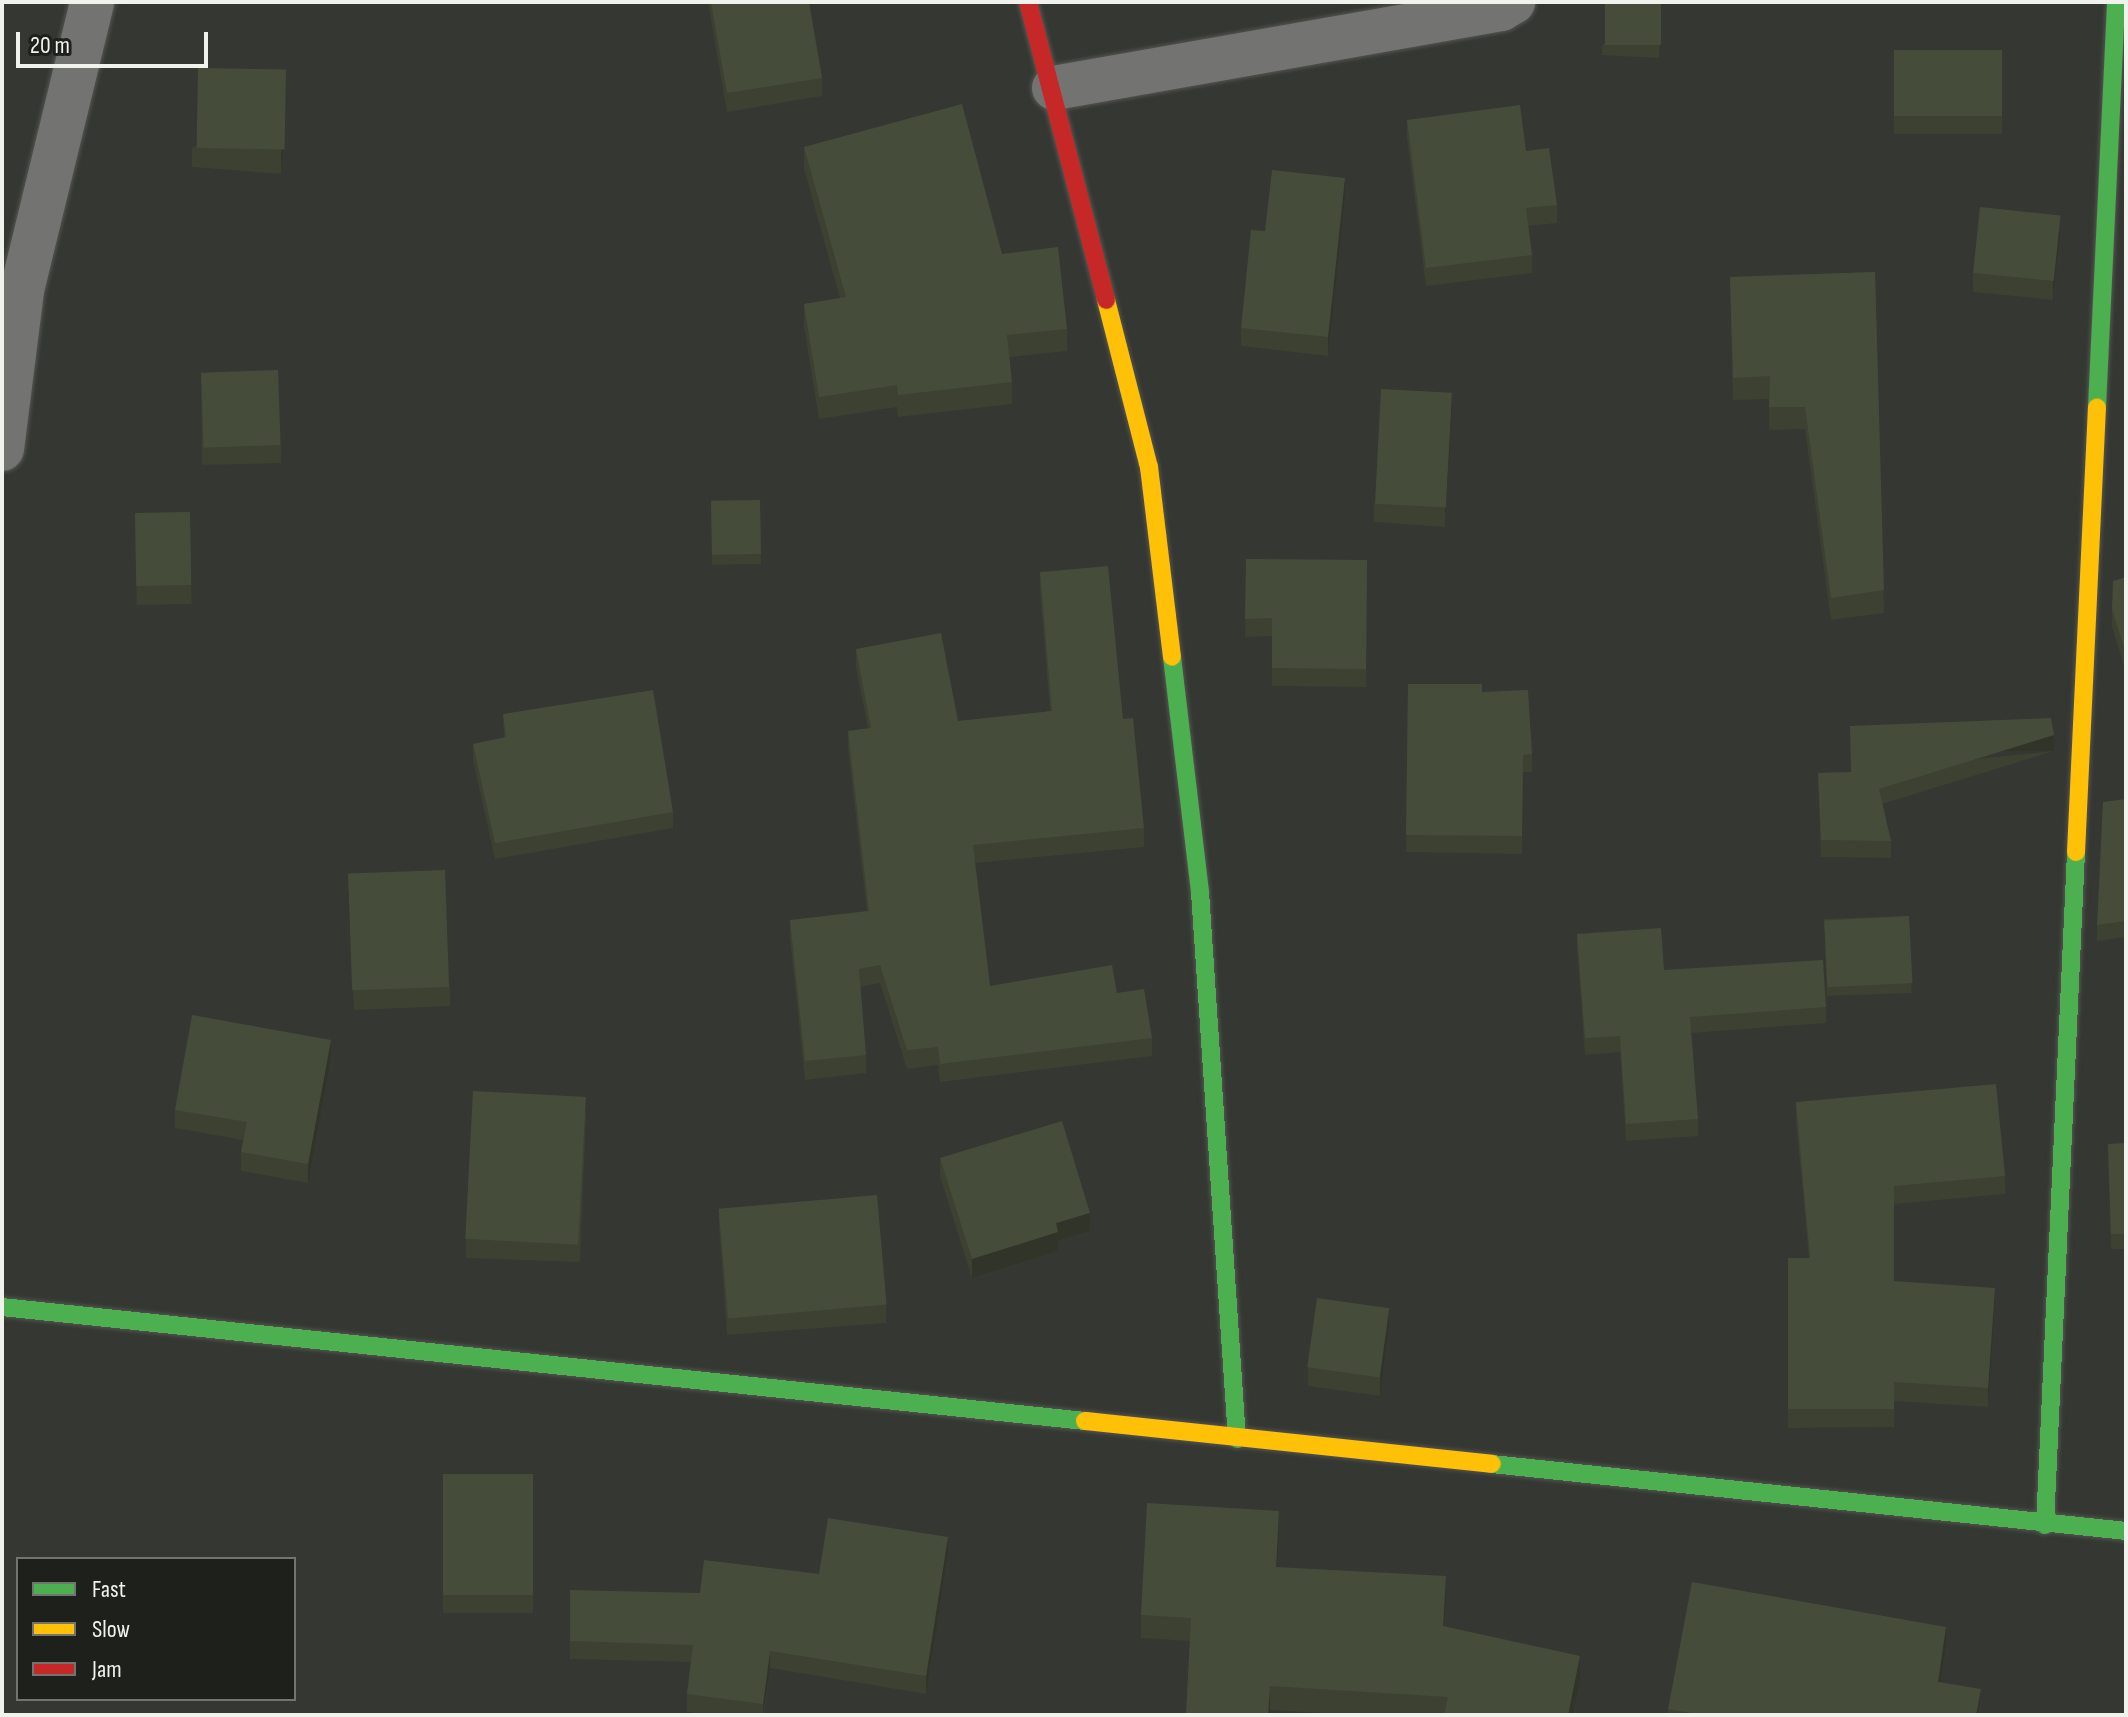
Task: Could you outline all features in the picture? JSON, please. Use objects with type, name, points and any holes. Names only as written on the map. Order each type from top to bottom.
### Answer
[{"type":"street","points":[[2,449],[22,290],[92,2]]},
{"type":"street","points":[[1028,2],[1054,88],[1149,467],[1200,892],[1237,1439]]},
{"type":"street","points":[[1054,88],[1501,9],[1513,2]]},
{"type":"street","points":[[2045,1525],[2116,2]]},
{"type":"street","points":[[2,1307],[2045,1525],[2126,1531]]},
{"type":"building","points":[[711,2],[809,2],[822,78],[727,93]]},
{"type":"building","points":[[1605,2],[1661,2],[1661,45],[1605,45]]},
{"type":"building","points":[[1894,50],[2002,50],[2002,116],[1894,116]]},
{"type":"building","points":[[198,68],[286,70],[285,150],[197,148]]},
{"type":"building","points":[[962,104],[1002,254],[1058,247],[1067,329],[1007,335],[1012,382],[898,395],[897,385],[819,397],[804,304],[846,297],[804,147]]},
{"type":"building","points":[[1520,105],[1526,151],[1549,148],[1557,205],[1526,208],[1532,255],[1426,268],[1407,120]]},
{"type":"building","points":[[1272,170],[1345,178],[1328,337],[1241,328],[1251,230],[1265,231]]},
{"type":"building","points":[[1980,207],[2061,215],[2054,281],[1973,273]]},
{"type":"building","points":[[1875,272],[1884,590],[1831,598],[1805,407],[1769,407],[1770,376],[1733,378],[1730,277]]},
{"type":"building","points":[[278,370],[281,445],[204,448],[201,373]]},
{"type":"building","points":[[1381,389],[1452,393],[1446,508],[1375,504]]},
{"type":"building","points":[[760,500],[761,554],[712,555],[711,501]]},
{"type":"building","points":[[190,512],[191,585],[136,586],[135,513]]},
{"type":"building","points":[[1246,559],[1367,560],[1366,669],[1272,668],[1272,618],[1245,619]]},
{"type":"building","points":[[1108,566],[1123,719],[1133,718],[1144,828],[973,845],[990,986],[1112,965],[1117,993],[1144,989],[1152,1038],[940,1064],[938,1047],[907,1050],[880,965],[859,969],[866,1055],[805,1061],[790,920],[869,911],[848,731],[871,728],[856,649],[941,633],[958,721],[1052,711],[1040,572]]},
{"type":"building","points":[[2126,577],[2126,654],[2112,609],[2113,581]]},
{"type":"building","points":[[1408,684],[1482,684],[1482,692],[1528,690],[1532,754],[1523,755],[1522,836],[1406,835]]},
{"type":"building","points":[[653,690],[673,812],[495,843],[473,744],[506,737],[503,714]]},
{"type":"building","points":[[2051,718],[2054,735],[1879,789],[1891,841],[1821,840],[1818,773],[1851,772],[1850,726]]},
{"type":"building","points":[[2126,799],[2126,921],[2097,925],[2103,802]]},
{"type":"building","points":[[445,870],[449,987],[352,990],[348,873]]},
{"type":"building","points":[[1909,916],[1913,983],[1828,987],[1824,920]]},
{"type":"building","points":[[1661,928],[1664,970],[1823,960],[1826,1007],[1690,1017],[1698,1119],[1626,1124],[1620,1036],[1585,1038],[1577,934]]},
{"type":"building","points":[[192,1015],[331,1040],[308,1164],[241,1152],[247,1122],[175,1110]]},
{"type":"building","points":[[1996,1084],[2005,1176],[1894,1186],[1894,1281],[1995,1288],[1988,1388],[1894,1382],[1894,1409],[1788,1409],[1788,1258],[1810,1258],[1796,1102]]},
{"type":"building","points":[[473,1091],[586,1097],[578,1245],[465,1239]]},
{"type":"building","points":[[1062,1121],[1090,1213],[1056,1223],[1058,1232],[972,1259],[940,1158]]},
{"type":"building","points":[[2126,1143],[2126,1234],[2111,1234],[2108,1144]]},
{"type":"building","points":[[877,1195],[887,1305],[728,1318],[719,1209]]},
{"type":"building","points":[[1317,1298],[1389,1308],[1380,1377],[1307,1367]]},
{"type":"building","points":[[443,1474],[533,1474],[533,1595],[443,1595]]},
{"type":"building","points":[[1147,1503],[1279,1511],[1276,1567],[1446,1576],[1443,1626],[1580,1656],[1568,1715],[1444,1715],[1448,1697],[1270,1686],[1268,1715],[1186,1715],[1191,1618],[1141,1615]]},
{"type":"building","points":[[828,1518],[948,1537],[926,1676],[770,1651],[763,1704],[687,1694],[693,1645],[570,1641],[570,1590],[700,1593],[704,1560],[819,1574]]},
{"type":"building","points":[[1692,1582],[1946,1627],[1938,1682],[1981,1689],[1976,1715],[1703,1715],[1668,1709]]},
{"type":"traffic: fast","points":[[2097,407],[2116,2]]},
{"type":"traffic: fast","points":[[1172,657],[1200,892],[1237,1439]]},
{"type":"traffic: fast","points":[[2045,1525],[2076,852]]},
{"type":"traffic: fast","points":[[2,1307],[1085,1421]]},
{"type":"traffic: fast","points":[[1492,1464],[2126,1531]]},
{"type":"traffic: slow","points":[[1106,300],[1149,467],[1172,657]]},
{"type":"traffic: slow","points":[[2076,852],[2097,407]]},
{"type":"traffic: slow","points":[[1085,1421],[1492,1464]]},
{"type":"traffic: jam","points":[[1028,2],[1106,300]]}]
